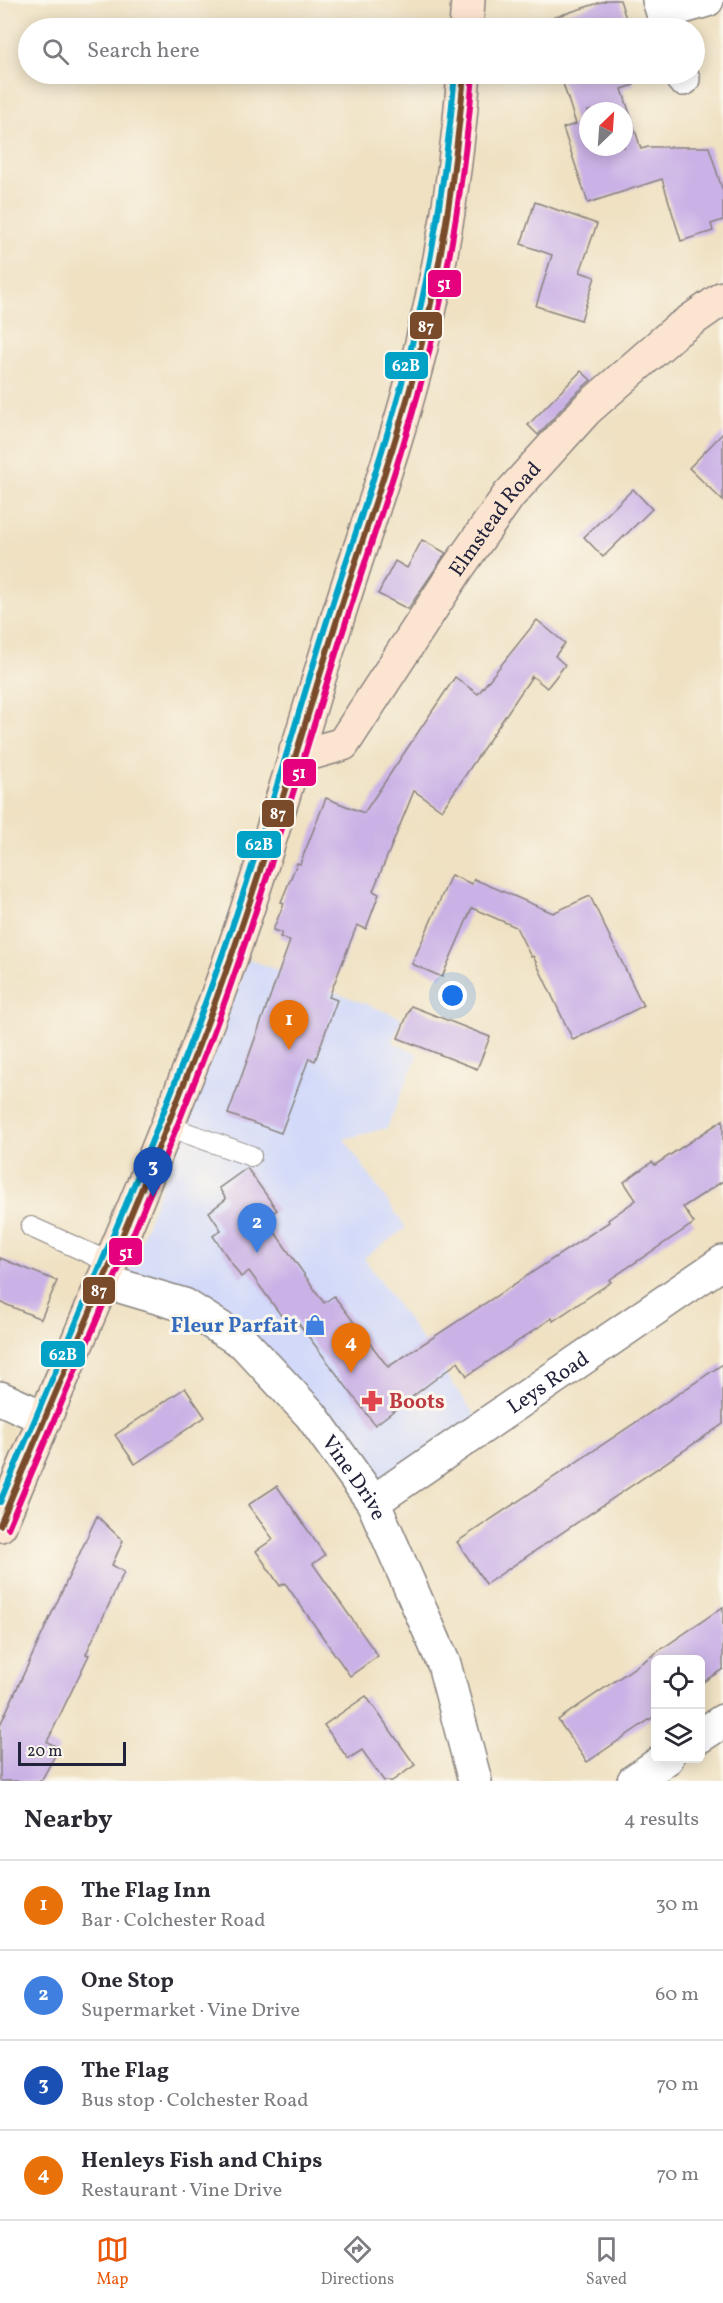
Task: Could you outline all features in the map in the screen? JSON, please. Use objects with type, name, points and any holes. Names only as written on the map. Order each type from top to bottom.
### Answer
[{"type":"main road","points":[[467,18],[468,0]]},
{"type":"main road","points":[[0,1525],[107,1272],[210,1018],[255,890],[296,750],[399,426],[421,349],[451,198],[463,84]]},
{"type":"main road","name":"Elmstead Road","points":[[296,750],[315,752],[343,744],[457,569],[516,486],[587,409],[676,331],[723,298]]},
{"type":"street","points":[[663,14],[707,0]]},
{"type":"street","name":"Leys Road","points":[[373,1503],[723,1262]]},
{"type":"street","name":"Vine Drive","points":[[107,1272],[184,1305],[244,1343],[311,1414],[373,1503],[444,1664],[475,1781]]},
{"type":"street","points":[[0,1398],[45,1418]]},
{"type":"street","points":[[705,1733],[723,1720]]},
{"type":"street","points":[[634,1781],[660,1763]]},
{"type":"lane","points":[[166,1126],[250,1156]]},
{"type":"lane","points":[[31,1227],[107,1272]]},
{"type":"shaded area","points":[[248,959],[402,1018],[392,1042],[418,1054],[387,1128],[344,1139],[406,1228],[364,1258],[487,1432],[389,1502],[332,1422],[127,1276]]},
{"type":"building","points":[[608,0],[620,0],[626,18],[552,18]]},
{"type":"building","points":[[563,84],[634,84],[622,89],[626,102],[579,102],[579,156],[633,156],[633,124],[641,149],[709,147],[723,192],[723,220],[711,224],[713,231],[681,241],[662,179],[588,203],[563,128],[576,124]]},
{"type":"building","points":[[535,202],[597,224],[580,272],[595,277],[581,320],[536,306],[552,255],[521,244]]},
{"type":"building","points":[[581,371],[591,380],[573,396],[538,435],[528,425]]},
{"type":"building","points":[[723,433],[723,501],[689,468]]},
{"type":"building","points":[[633,489],[652,509],[603,557],[584,537]]},
{"type":"building","points":[[422,540],[446,553],[408,609],[378,594],[395,561],[407,568]]},
{"type":"building","points":[[537,620],[565,643],[555,656],[565,665],[547,688],[532,676],[442,810],[414,791],[373,891],[379,894],[366,929],[357,925],[329,997],[337,1000],[315,1061],[309,1058],[281,1133],[228,1114],[290,941],[280,937],[282,933],[273,930],[284,903],[281,902],[297,863],[300,864],[326,798],[364,813],[455,677],[478,694]]},
{"type":"building","points":[[451,875],[472,884],[474,879],[553,913],[590,896],[643,1006],[573,1040],[533,956],[531,957],[516,927],[472,908],[442,977],[412,964]]},
{"type":"building","points":[[411,1006],[490,1037],[477,1069],[398,1038]]},
{"type":"building","points":[[723,1120],[723,1181],[683,1207],[694,1223],[609,1280],[611,1282],[553,1321],[552,1318],[467,1376],[458,1362],[375,1425],[293,1316],[285,1321],[249,1271],[241,1277],[213,1236],[221,1230],[209,1212],[226,1199],[219,1188],[247,1168],[277,1210],[265,1218],[324,1303],[334,1296],[388,1367],[609,1222],[608,1220],[636,1200],[624,1182],[652,1162],[655,1165]]},
{"type":"building","points":[[0,1258],[57,1281],[41,1319],[0,1302]]},
{"type":"building","points":[[723,1364],[723,1424],[486,1584],[457,1542]]},
{"type":"building","points":[[185,1388],[205,1417],[135,1464],[115,1435]]},
{"type":"building","points":[[277,1486],[325,1555],[313,1564],[378,1656],[350,1676],[285,1583],[280,1586],[256,1551],[273,1539],[248,1505]]},
{"type":"building","points":[[97,1516],[123,1541],[112,1565],[124,1572],[86,1654],[89,1655],[47,1742],[59,1748],[41,1781],[0,1781],[0,1725]]},
{"type":"building","points":[[723,1607],[723,1669],[705,1681],[705,1655],[653,1655]]},
{"type":"building","points":[[651,1656],[651,1718],[587,1762],[558,1720]]},
{"type":"building","points":[[366,1696],[415,1765],[392,1781],[384,1781],[362,1750],[348,1759],[324,1725]]},
{"type":"transit line","name":"62B","points":[[0,1502],[166,1104],[217,970],[246,884],[385,440],[413,341],[436,228],[454,84]]},
{"type":"transit line","name":"87","points":[[0,1525],[184,1085],[259,874],[412,382],[436,279],[448,211],[463,84]]},
{"type":"transit line","name":"51","points":[[8,1528],[167,1151],[235,974],[267,876],[421,383],[438,314],[451,246],[462,178],[472,84]]},
{"type":"place","name":"The Flag Inn","points":[[289,1050]]},
{"type":"place","name":"The Flag","points":[[153,1197]]},
{"type":"place","name":"One Stop","points":[[257,1253]]},
{"type":"place","name":"Fleur Parfait","points":[[315,1325]]},
{"type":"place","name":"Henleys Fish and Chips","points":[[351,1373]]},
{"type":"place","name":"Boots","points":[[372,1401]]}]
